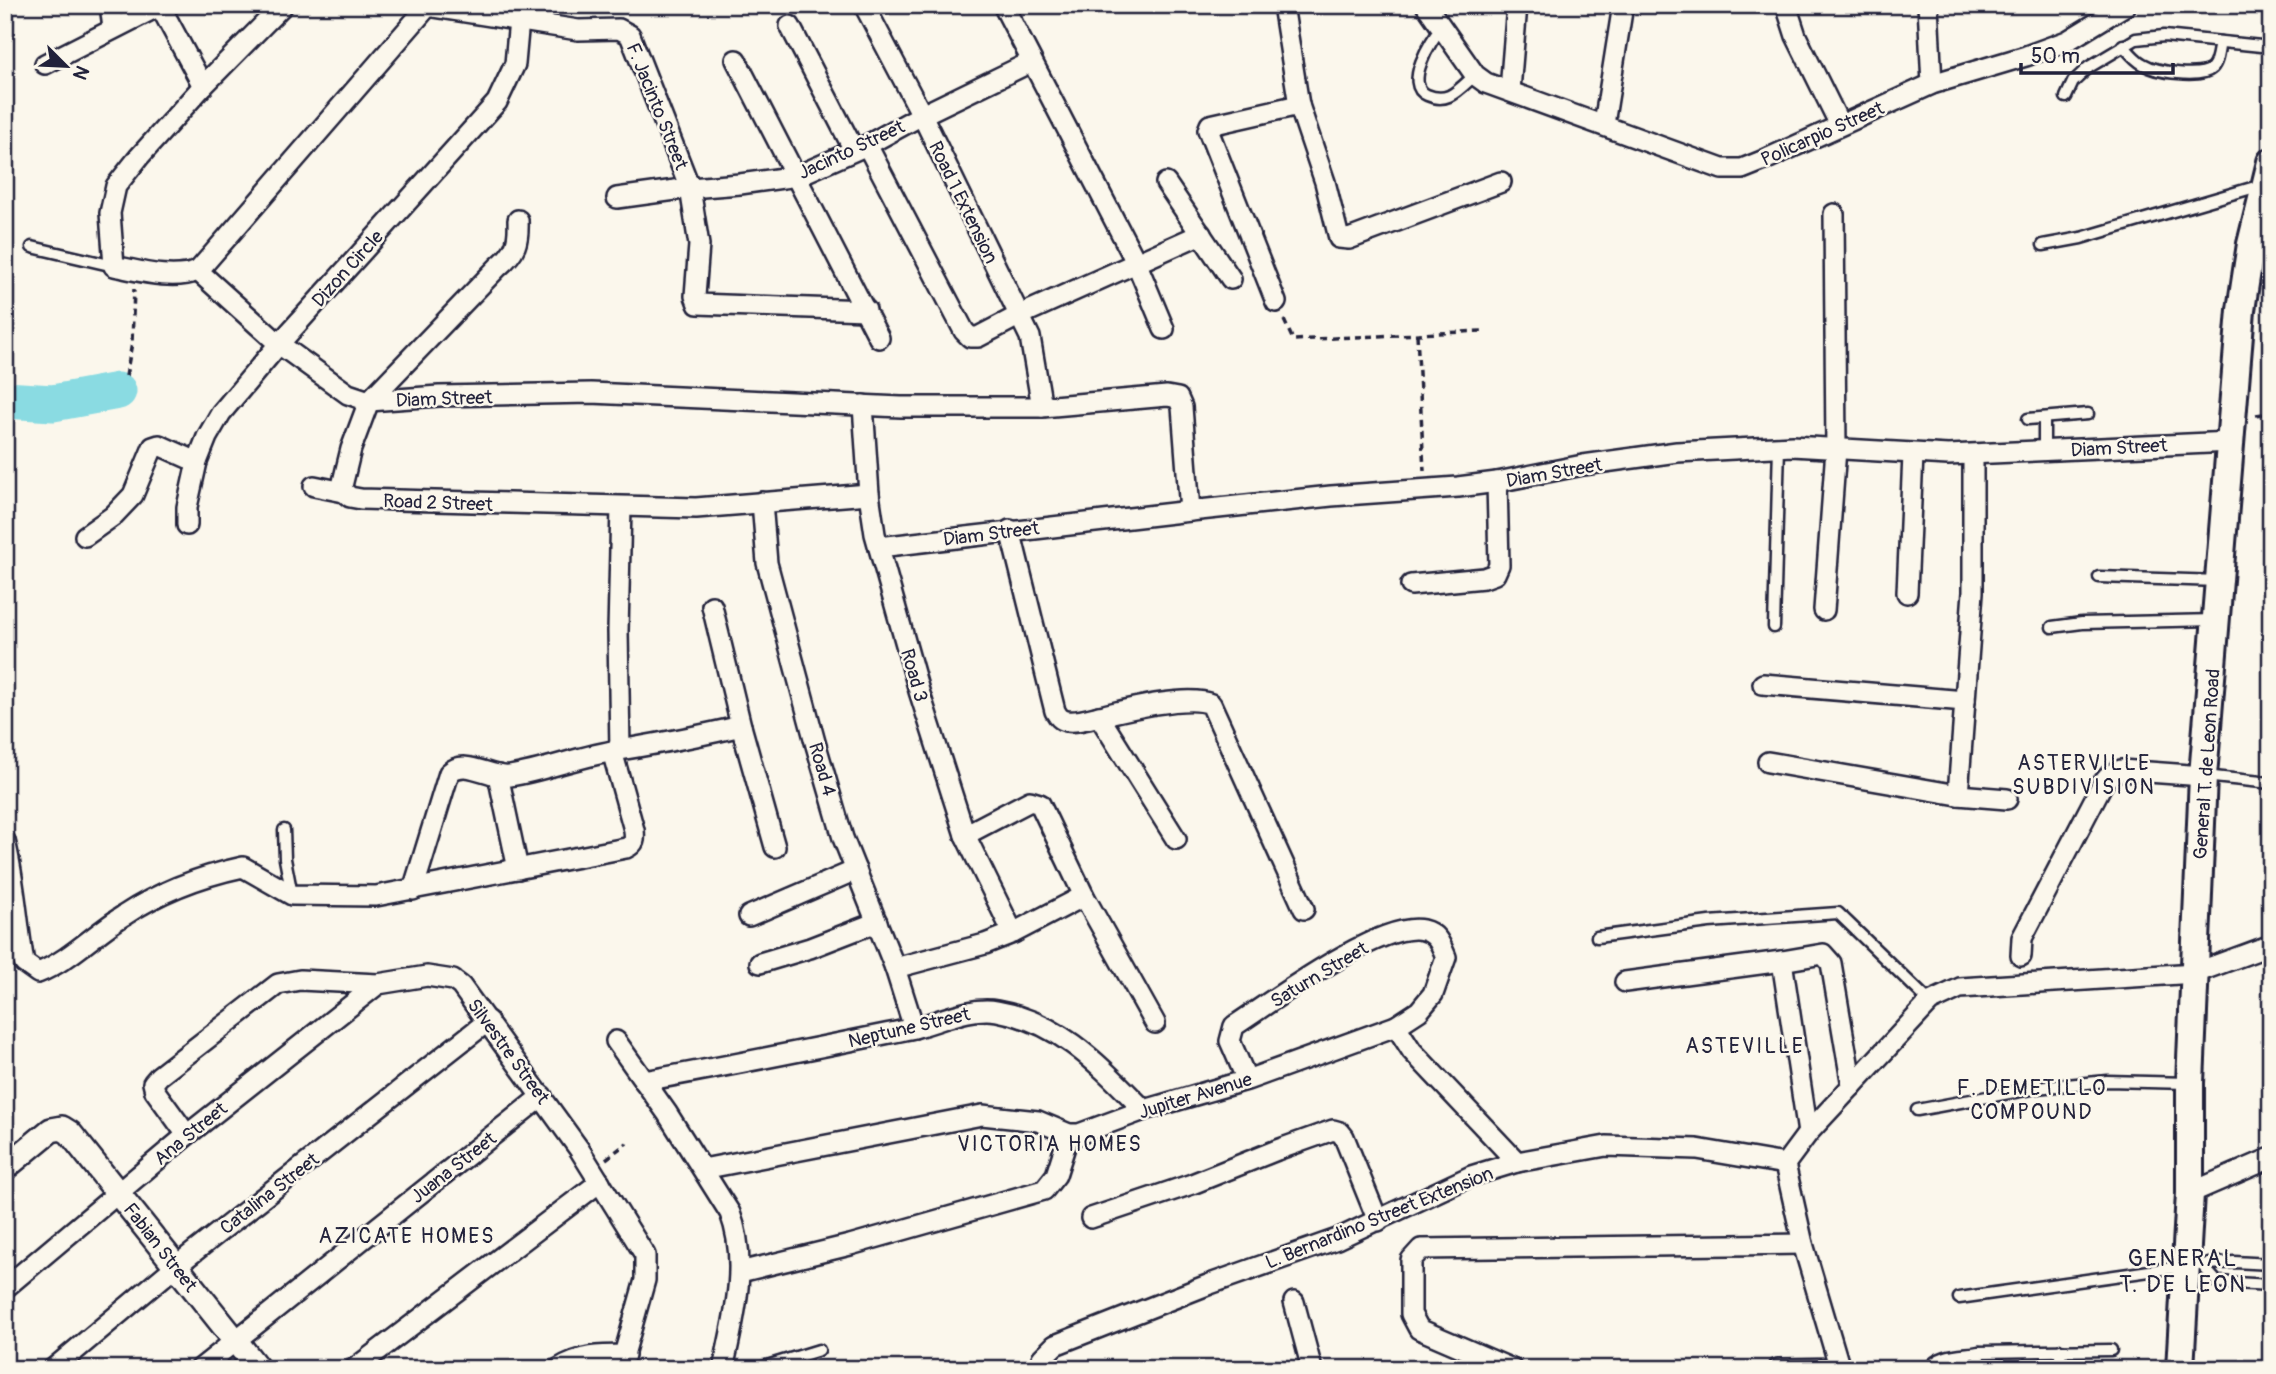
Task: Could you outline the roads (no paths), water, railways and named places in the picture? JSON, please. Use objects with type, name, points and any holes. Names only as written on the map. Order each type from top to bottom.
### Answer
[{"type":"main road","name":"General T. de Leon Road","points":[[2180,1369],[2194,1266],[2190,1193],[2190,1083],[2203,776],[2245,278],[2268,173]]},
{"type":"street","points":[[110,5],[113,29]]},
{"type":"street","points":[[283,5],[203,86],[116,186],[110,213],[114,266],[183,274],[198,271],[424,6]]},
{"type":"street","name":"Road 1 Extension","points":[[864,5],[922,115],[1030,337],[1042,407]]},
{"type":"street","points":[[1003,5],[1136,262],[1164,329]]},
{"type":"street","points":[[1283,5],[1299,105],[1325,182],[1339,238],[1349,239],[1501,182]]},
{"type":"street","points":[[1426,5],[1475,75]]},
{"type":"street","points":[[1510,90],[1517,5]]},
{"type":"street","points":[[1604,124],[1623,5]]},
{"type":"street","points":[[1786,5],[1796,36],[1840,124]]},
{"type":"street","points":[[1928,5],[1932,84]]},
{"type":"street","name":"Policarpio Street","points":[[1475,75],[1486,83],[1722,169],[1742,169],[1932,84],[2067,41],[2126,5]]},
{"type":"street","points":[[45,64],[161,6],[203,86]]},
{"type":"street","name":"F. Jacinto Street","points":[[424,6],[518,13],[578,30],[619,29],[630,35],[690,188],[699,245],[695,296],[698,304],[866,310]]},
{"type":"street","name":"Dizon Circle","points":[[187,525],[187,507],[197,463],[207,437],[221,414],[279,344],[497,102],[515,64],[518,13]]},
{"type":"street","points":[[790,26],[966,334],[978,337],[1020,315],[1200,234]]},
{"type":"street","points":[[736,60],[879,338]]},
{"type":"street","name":"Jacinto Street","points":[[617,198],[797,176],[861,148],[1031,62]]},
{"type":"street","points":[[1276,302],[1208,130],[1210,125],[1299,105]]},
{"type":"street","points":[[1166,183],[1231,279]]},
{"type":"street","points":[[1824,610],[1836,449],[1834,214]]},
{"type":"street","points":[[344,492],[342,486],[351,449],[369,401],[511,256],[517,247],[518,220]]},
{"type":"street","name":"Diam Street","points":[[198,271],[279,344],[341,389],[369,401],[439,396],[591,393],[901,407],[1042,407],[1167,396],[1178,398],[1182,407],[1189,510]]},
{"type":"street","name":"Road 3","points":[[863,405],[869,494],[879,547],[938,754],[965,835],[1013,933]]},
{"type":"street","name":"Diam Street","points":[[879,547],[1189,510],[1497,482],[1583,465],[1678,452],[1779,446],[1913,455],[1973,455],[2231,442]]},
{"type":"street","points":[[85,536],[113,516],[133,495],[153,447],[159,445],[197,463]]},
{"type":"street","points":[[1907,593],[1913,455]]},
{"type":"street","points":[[1958,795],[1973,592],[1973,455]]},
{"type":"street","points":[[1411,585],[1484,578],[1495,574],[1499,565],[1497,482]]},
{"type":"street","name":"Road 2 Street","points":[[314,486],[362,499],[621,507],[696,508],[869,494]]},
{"type":"street","name":"Road 4","points":[[762,502],[767,563],[843,838],[895,968],[914,1028]]},
{"type":"street","points":[[5,841],[12,866],[24,963],[38,973],[83,946],[122,916],[183,884],[243,867],[292,895],[376,896],[632,845],[635,840],[634,830],[616,750],[621,507]]},
{"type":"street","points":[[1010,530],[1059,719],[1068,721],[1195,700],[1211,704],[1304,909]]},
{"type":"street","points":[[712,606],[741,726],[775,847]]},
{"type":"street","points":[[1763,684],[1965,701]]},
{"type":"street","points":[[1099,716],[1176,839]]},
{"type":"street","points":[[413,890],[449,773],[454,768],[462,766],[512,776],[616,750],[687,739],[741,726]]},
{"type":"street","points":[[1768,762],[1958,795],[2007,799]]},
{"type":"street","points":[[2021,956],[2022,938],[2103,783],[2110,775],[2121,770],[2203,776]]},
{"type":"street","points":[[498,775],[518,869]]},
{"type":"street","points":[[965,835],[1030,802],[1036,801],[1040,804],[1084,897],[1155,1023]]},
{"type":"street","points":[[750,916],[856,870]]},
{"type":"street","points":[[895,968],[957,954],[1013,933],[1084,897]]},
{"type":"street","points":[[760,963],[810,948],[877,922]]},
{"type":"street","name":"Saturn Street","points":[[1247,1080],[1230,1041],[1234,1026],[1339,958],[1381,937],[1405,929],[1425,930],[1438,938],[1446,957],[1433,994],[1419,1012],[1396,1026]]},
{"type":"street","points":[[1778,1369],[1840,1368],[1803,1244],[1785,1164],[1808,1133],[1930,1002],[1960,988],[2195,974],[2271,945]]},
{"type":"street","points":[[1625,982],[1823,954],[1831,962],[1852,1086]]},
{"type":"street","points":[[1782,961],[1808,1133]]},
{"type":"street","name":"Silvestre Street","points":[[187,1135],[155,1091],[153,1083],[278,984],[300,980],[379,984],[427,976],[453,980],[461,986],[488,1021],[542,1096],[645,1255],[645,1280],[623,1362]]},
{"type":"street","name":"Ana Street","points":[[5,1288],[187,1135],[379,984]]},
{"type":"street","name":"Neptune Street","points":[[644,1081],[914,1028],[978,1010],[995,1010],[1024,1018],[1061,1036],[1087,1053],[1144,1110]]},
{"type":"street","name":"Catalina Street","points":[[53,1369],[176,1266],[488,1021]]},
{"type":"street","points":[[1396,1026],[1412,1051],[1517,1162]]},
{"type":"street","name":"Jupiter Avenue","points":[[1069,1134],[1079,1134],[1144,1110],[1247,1080],[1396,1026]]},
{"type":"street","points":[[616,1041],[703,1169],[730,1213],[736,1229],[740,1272],[732,1332],[723,1369]]},
{"type":"street","name":"Juana Street","points":[[200,1369],[542,1096]]},
{"type":"street","points":[[703,1169],[982,1115],[1038,1121],[1069,1134],[1056,1175],[1044,1190],[860,1242],[740,1272]]},
{"type":"street","name":"Fabian Street","points":[[5,1168],[51,1130],[62,1128],[70,1133],[258,1369]]},
{"type":"street","points":[[1091,1218],[1192,1184],[1333,1130],[1340,1132],[1344,1138],[1378,1221]]},
{"type":"street","name":"L. Bernardino Street Extension","points":[[1040,1369],[1042,1358],[1055,1345],[1210,1284],[1337,1239],[1471,1176],[1517,1162],[1606,1146],[1697,1149],[1785,1164]]},
{"type":"street","points":[[2190,1193],[2271,1158]]},
{"type":"street","points":[[354,1369],[596,1176]]},
{"type":"street","points":[[1512,1369],[1419,1329],[1411,1314],[1411,1260],[1415,1254],[1421,1250],[1435,1249],[1803,1244]]},
{"type":"street","points":[[1294,1302],[1312,1369]]},
{"type":"street","points":[[558,1369],[576,1358],[593,1355],[623,1362]]},
{"type":"lane","points":[[1441,28],[1424,51],[1419,73],[1419,86],[1423,93],[1432,97],[1447,97],[1475,75]]},
{"type":"lane","points":[[2066,97],[2073,82],[2081,74],[2136,39],[2164,36],[2271,47]]},
{"type":"lane","points":[[2123,45],[2141,63],[2157,70],[2199,74],[2211,70],[2216,64],[2220,42]]},
{"type":"lane","points":[[2043,245],[2081,238],[2268,173]]},
{"type":"lane","points":[[32,247],[114,266]]},
{"type":"lane","points":[[2028,419],[2088,414]]},
{"type":"lane","points":[[2044,418],[2044,451]]},
{"type":"lane","points":[[1774,627],[1779,446]]},
{"type":"lane","points":[[2099,577],[2219,581]]},
{"type":"lane","points":[[2052,627],[2081,623],[2216,620]]},
{"type":"lane","points":[[2203,776],[2271,783]]},
{"type":"lane","points":[[284,830],[285,859],[292,895]]},
{"type":"lane","points":[[1597,937],[1709,922],[1838,913],[1930,1002]]},
{"type":"lane","points":[[1917,1110],[2036,1088],[2107,1081],[2190,1083]]},
{"type":"lane","points":[[1959,1298],[2194,1266],[2234,1262],[2271,1264]]},
{"type":"lane","points":[[2194,1266],[2217,1282],[2271,1285]]},
{"type":"lane","points":[[757,1369],[819,1350]]},
{"type":"lane","points":[[2059,1369],[2061,1350]]},
{"type":"lane","points":[[1929,1369],[1936,1360],[1979,1352],[2111,1350]]},
{"type":"lane","points":[[1979,1352],[1979,1369]]},
{"type":"waterway","points":[[5,400],[53,403],[118,391]]},
{"type":"district","name":"ASTERVILLE SUBDIVISION","points":[[2084,775]]},
{"type":"district","name":"ASTEVILLE","points":[[1745,1046]]},
{"type":"district","name":"F. DEMETILLO COMPOUND","points":[[2032,1100]]},
{"type":"district","name":"VICTORIA HOMES","points":[[1050,1144]]},
{"type":"district","name":"AZICATE HOMES","points":[[407,1236]]},
{"type":"district","name":"GENERAL T. DE LEON","points":[[2183,1271]]}]
